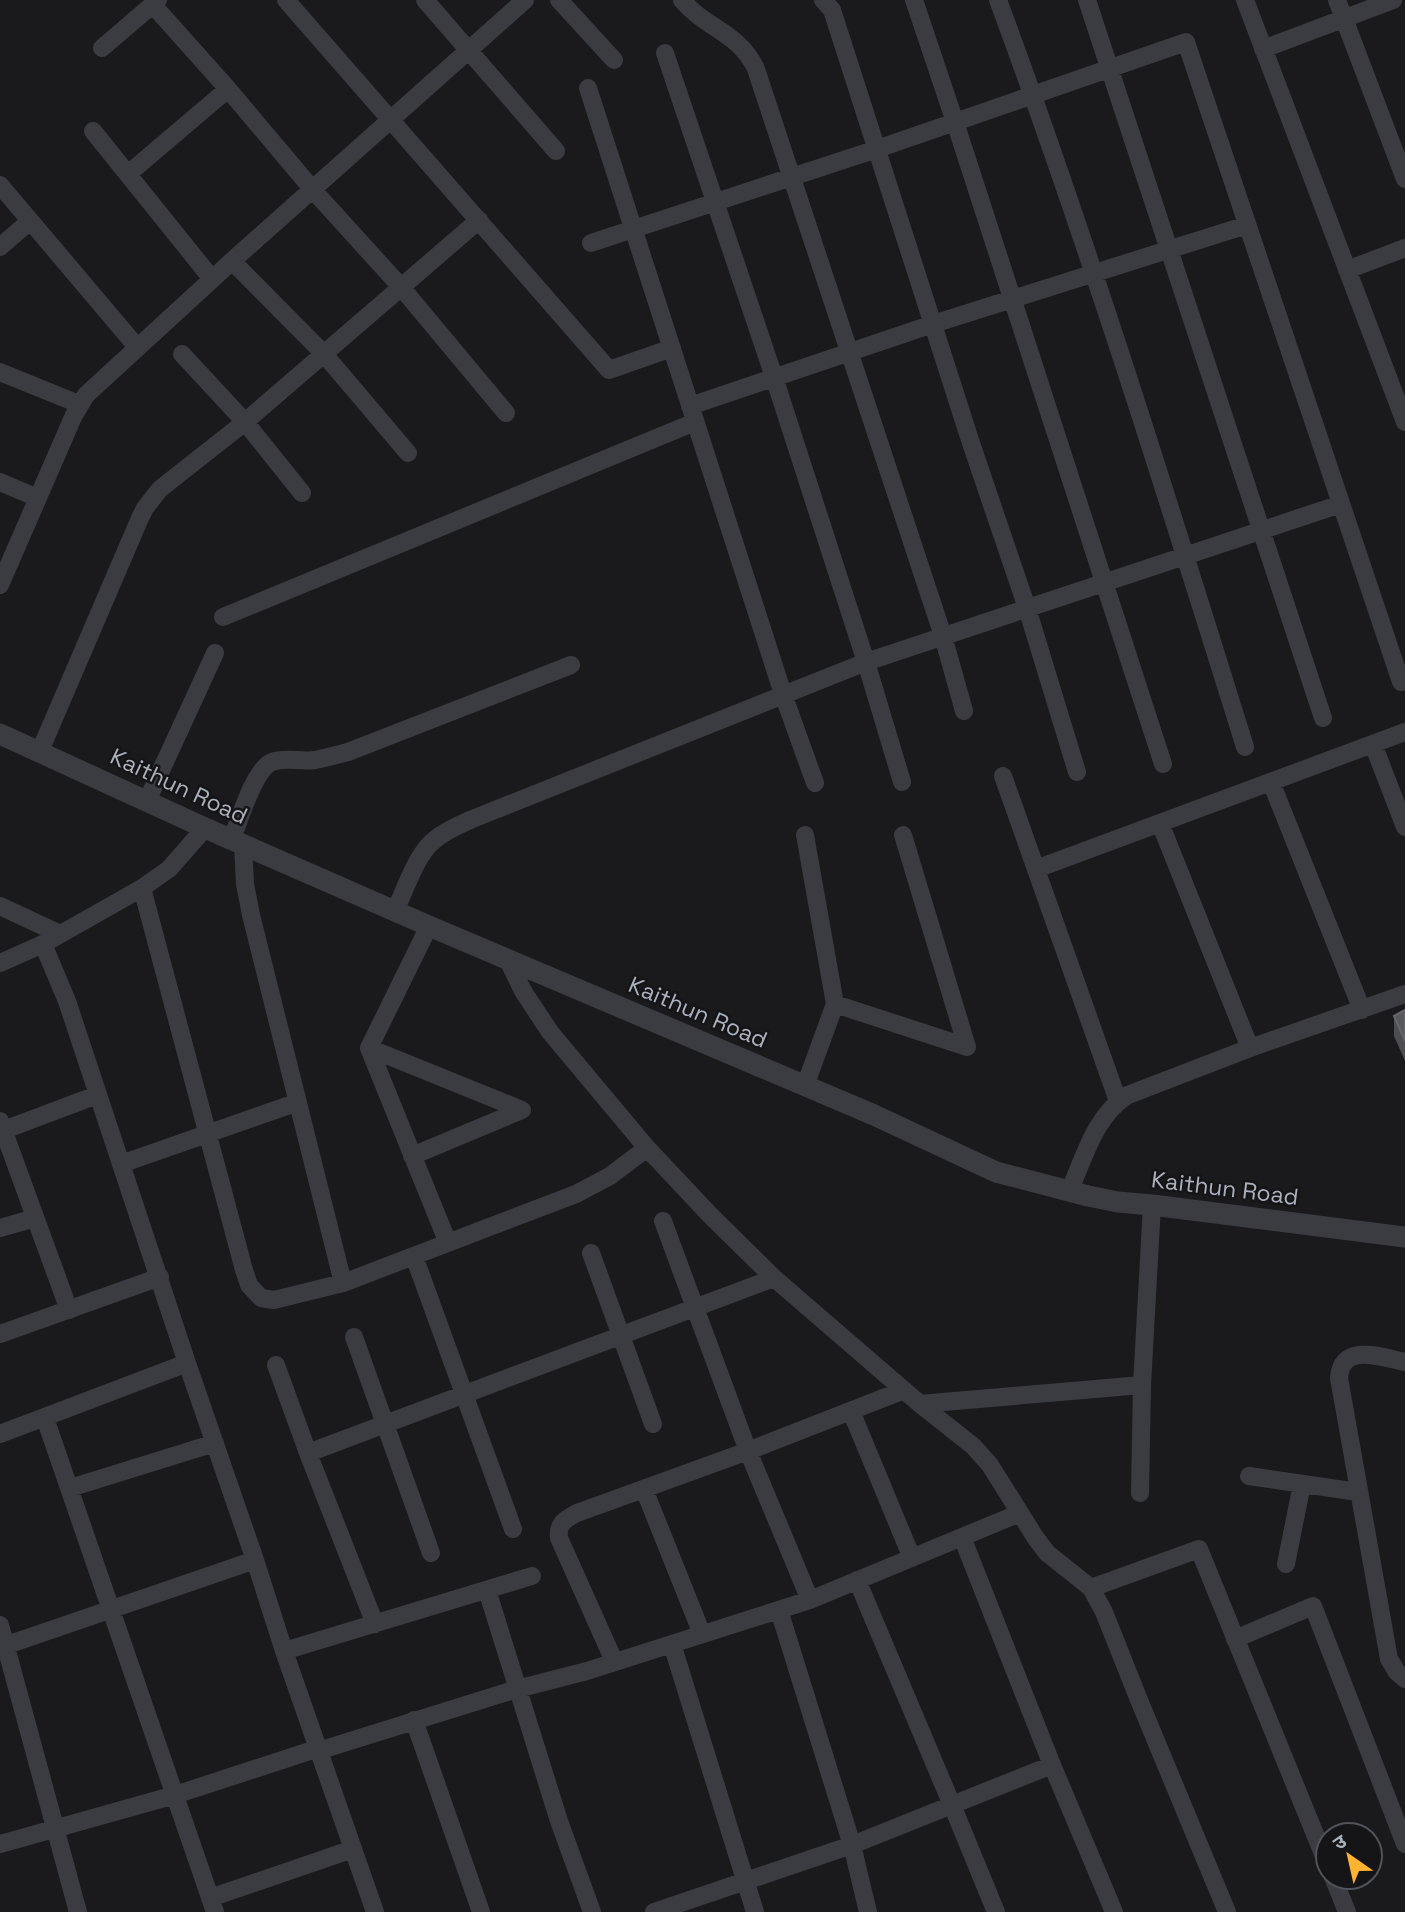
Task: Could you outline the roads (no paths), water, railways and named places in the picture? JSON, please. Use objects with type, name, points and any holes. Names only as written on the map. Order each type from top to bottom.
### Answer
[{"type":"street","points":[[286,0],[609,370],[672,348]]},
{"type":"street","points":[[425,0],[556,151]]},
{"type":"street","points":[[0,585],[79,404],[97,383],[525,0]]},
{"type":"street","points":[[559,0],[614,60]]},
{"type":"street","points":[[682,0],[701,19],[737,42],[752,59],[943,636],[964,711]]},
{"type":"street","points":[[823,0],[832,9],[1027,608],[1077,772]]},
{"type":"street","points":[[914,0],[1163,764]]},
{"type":"street","points":[[998,0],[1095,273],[1245,747]]},
{"type":"street","points":[[1087,0],[1323,718]]},
{"type":"street","points":[[1245,0],[1405,422]]},
{"type":"street","points":[[1337,0],[1405,179]]},
{"type":"street","points":[[1263,49],[1393,0]]},
{"type":"street","points":[[102,48],[155,3],[313,190],[401,287],[506,413]]},
{"type":"street","points":[[591,243],[877,149],[1186,42],[1401,682],[1405,681]]},
{"type":"street","points":[[665,53],[774,377],[902,782]]},
{"type":"street","points":[[588,88],[814,783]]},
{"type":"street","points":[[128,174],[228,89]]},
{"type":"street","points":[[93,131],[212,279]]},
{"type":"street","points":[[0,185],[136,347]]},
{"type":"street","points":[[40,751],[145,508],[160,489],[245,422],[479,220]]},
{"type":"street","points":[[0,247],[30,221]]},
{"type":"street","points":[[223,617],[774,377],[1247,225]]},
{"type":"street","points":[[1347,270],[1405,248]]},
{"type":"street","points":[[232,261],[324,354],[408,453]]},
{"type":"street","points":[[182,354],[245,422],[302,493]]},
{"type":"street","points":[[0,372],[79,404]]},
{"type":"street","points":[[0,482],[38,498]]},
{"type":"street","points":[[395,911],[421,856],[429,845],[448,830],[866,662],[1342,504]]},
{"type":"street","points":[[147,801],[215,653]]},
{"type":"street","points":[[343,1283],[251,915],[237,842],[256,779],[270,763],[314,760],[348,752],[571,665]]},
{"type":"street","points":[[1036,869],[1405,732]]},
{"type":"street","name":"Kaithun Road","points":[[0,734],[205,828],[805,1086],[996,1172],[1118,1202],[1405,1236]]},
{"type":"street","points":[[1373,744],[1405,827]]},
{"type":"street","points":[[1003,776],[1118,1101]]},
{"type":"street","points":[[1271,782],[1362,1010]]},
{"type":"street","points":[[1160,823],[1250,1048]]},
{"type":"street","points":[[0,963],[43,943],[142,888],[169,869],[205,828]]},
{"type":"street","points":[[805,835],[835,1004],[805,1086]]},
{"type":"street","points":[[835,1004],[967,1047],[903,835]]},
{"type":"street","points":[[142,888],[244,1270],[256,1295],[266,1300],[274,1300],[343,1283],[576,1194],[610,1176],[647,1148]]},
{"type":"street","points":[[0,906],[60,934]]},
{"type":"street","points":[[429,926],[369,1048],[448,1243]]},
{"type":"street","points":[[43,943],[67,1001],[284,1651],[375,1912]]},
{"type":"street","points":[[507,958],[523,991],[550,1032],[647,1148],[774,1278],[973,1446],[990,1465],[1048,1553],[1091,1588],[1104,1612],[1227,1912]]},
{"type":"street","points":[[1069,1192],[1100,1124],[1118,1101],[1137,1090],[1405,994]]},
{"type":"street","points":[[369,1048],[522,1110],[412,1156]]},
{"type":"street","points":[[69,1310],[2,1125],[97,1095]]},
{"type":"street","points":[[121,1164],[298,1102]]},
{"type":"street","points":[[1140,1493],[1142,1385],[1152,1205]]},
{"type":"street","points":[[0,1228],[35,1217]]},
{"type":"street","points":[[663,1221],[748,1451],[810,1600]]},
{"type":"street","points":[[591,1253],[653,1424]]},
{"type":"street","points":[[414,1256],[513,1530]]},
{"type":"street","points":[[0,1334],[160,1277]]},
{"type":"street","points":[[308,1453],[774,1278]]},
{"type":"street","points":[[354,1337],[431,1553]]},
{"type":"street","points":[[1405,1362],[1356,1355],[1343,1362],[1339,1378],[1389,1658],[1393,1667],[1405,1679]]},
{"type":"street","points":[[0,1434],[187,1363]]},
{"type":"street","points":[[276,1365],[374,1624]]},
{"type":"street","points":[[920,1404],[1142,1385]]},
{"type":"street","points":[[614,1661],[559,1538],[559,1529],[565,1519],[904,1390]]},
{"type":"street","points":[[851,1411],[912,1558]]},
{"type":"street","points":[[45,1418],[213,1905],[353,1849]]},
{"type":"street","points":[[70,1488],[215,1443]]},
{"type":"street","points":[[1249,1476],[1358,1492]]},
{"type":"street","points":[[1286,1564],[1302,1484]]},
{"type":"street","points":[[644,1489],[702,1634]]},
{"type":"street","points":[[0,1844],[175,1795],[517,1689],[587,1671],[810,1600],[1020,1513]]},
{"type":"street","points":[[962,1537],[1052,1765],[1114,1912]]},
{"type":"street","points":[[1091,1588],[1199,1549],[1314,1832]]},
{"type":"street","points":[[6,1645],[255,1560]]},
{"type":"street","points":[[284,1651],[532,1576]]},
{"type":"street","points":[[857,1580],[996,1912]]},
{"type":"street","points":[[487,1590],[559,1821],[592,1912]]},
{"type":"street","points":[[1235,1639],[1313,1606],[1405,1844]]},
{"type":"street","points":[[779,1610],[852,1844],[868,1912]]},
{"type":"street","points":[[0,1625],[78,1912]]},
{"type":"street","points":[[672,1644],[755,1912]]},
{"type":"street","points":[[414,1720],[481,1912]]},
{"type":"street","points":[[654,1912],[852,1844],[1052,1765]]},
{"type":"street","points":[[1338,1891],[1347,1912]]}]
